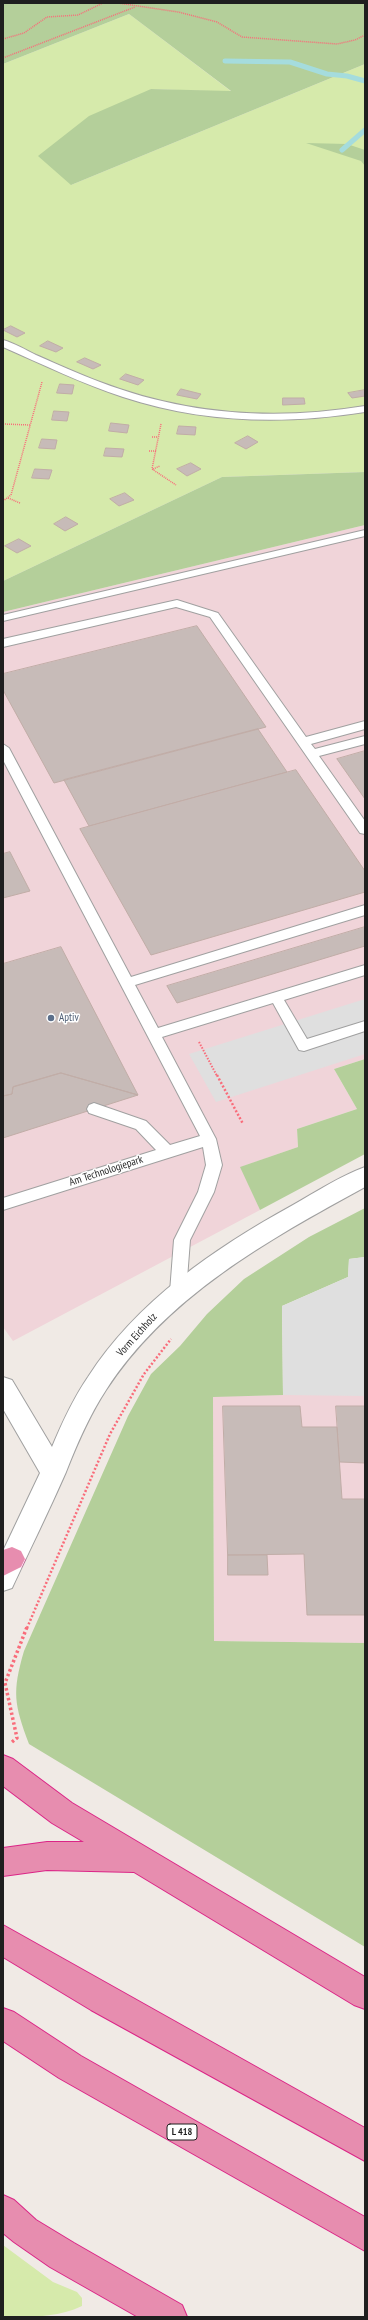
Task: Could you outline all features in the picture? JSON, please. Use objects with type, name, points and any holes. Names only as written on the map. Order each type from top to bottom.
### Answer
[{"type":"highway","points":[[5,1757],[62,1813],[365,1994]]},
{"type":"highway","points":[[3,1862],[47,1856],[139,1858]]},
{"type":"highway","points":[[3,1940],[102,2000],[365,2145]]},
{"type":"highway","name":"L 418","points":[[3,2023],[70,2068],[365,2235]]},
{"type":"highway","points":[[3,2211],[25,2232],[167,2317]]},
{"type":"street","name":"Vorm Eichholz","points":[[6,1568],[80,1412],[103,1374],[140,1329],[178,1292],[207,1269],[261,1233],[365,1176]]},
{"type":"street","points":[[4,1391],[52,1472]]},
{"type":"lane","points":[[3,343],[125,395],[164,406],[252,416],[312,415],[365,409]]},
{"type":"lane","points":[[3,618],[365,533]]},
{"type":"lane","points":[[3,643],[177,603],[214,615],[365,830]]},
{"type":"lane","points":[[303,742],[365,725]]},
{"type":"lane","points":[[312,754],[365,740]]},
{"type":"lane","points":[[3,748],[209,1139],[214,1165],[206,1192],[182,1240],[178,1292]]},
{"type":"lane","points":[[127,983],[365,910]]},
{"type":"lane","points":[[156,1038],[276,997],[365,970]]},
{"type":"lane","points":[[276,997],[304,1046],[365,1026]]},
{"type":"lane","points":[[94,1109],[140,1125],[167,1152]]},
{"type":"lane","name":"Am Technologiepark","points":[[3,1204],[209,1139]]},
{"type":"path","points":[[3,39],[24,33],[47,17],[78,15],[103,3]]},
{"type":"path","points":[[118,3],[135,7],[178,12],[217,22],[242,37],[337,44],[355,40],[365,35]]},
{"type":"path","points":[[138,3],[149,3]]},
{"type":"path","points":[[3,58],[135,7]]},
{"type":"path","points":[[3,501],[11,495],[48,363]]},
{"type":"path","points":[[152,469],[164,406]]},
{"type":"path","points":[[3,424],[30,425]]},
{"type":"path","points":[[152,436],[158,437]]},
{"type":"path","points":[[149,451],[156,452]]},
{"type":"path","points":[[152,469],[160,466]]},
{"type":"path","points":[[152,469],[176,485]]},
{"type":"path","points":[[8,498],[20,503]]},
{"type":"path","points":[[156,1038],[194,1031],[244,1124]]},
{"type":"path","points":[[5,1757],[17,1738],[5,1683],[41,1593],[114,1427],[144,1374],[176,1333]]},
{"type":"shaded area","points":[[365,525],[365,1059],[334,1069],[357,1109],[297,1129],[298,1147],[241,1167],[260,1210],[13,1341],[3,1327],[3,612]]},
{"type":"shaded area","points":[[365,999],[365,1054],[216,1102],[189,1054]]},
{"type":"shaded area","points":[[365,1257],[365,1643],[214,1641],[213,1396],[282,1395]]},
{"type":"shaded area","points":[[365,1257],[365,1396],[283,1395],[282,1306],[348,1277],[349,1259]]},
{"type":"green space","points":[[3,3],[365,3],[365,64],[71,185],[38,156],[89,116],[151,89],[231,91],[129,14],[3,64]]},
{"type":"green space","points":[[129,14],[232,92],[151,89],[71,185],[365,64],[365,472],[222,477],[3,581],[3,64]]},
{"type":"green space","points":[[306,143],[347,144],[365,150],[365,166],[361,161]]},
{"type":"green space","points":[[365,472],[365,525],[3,612],[3,581],[222,477]]},
{"type":"green space","points":[[365,1059],[365,1154],[260,1210],[240,1167],[298,1147],[297,1129],[357,1109],[334,1069]]},
{"type":"green space","points":[[365,1208],[365,1257],[349,1259],[348,1277],[282,1306],[283,1395],[213,1397],[214,1641],[365,1643],[365,1947],[29,1744],[20,1718],[16,1698],[16,1688],[24,1651],[128,1416],[151,1374],[180,1346],[207,1314],[244,1279],[309,1237]]},
{"type":"green space","points":[[3,2245],[53,2282],[77,2292],[82,2298],[82,2306],[53,2315],[3,2317]]},
{"type":"building","points":[[11,326],[25,333],[17,337],[3,330]]},
{"type":"building","points":[[48,341],[63,348],[56,352],[40,346]]},
{"type":"building","points":[[85,358],[101,365],[93,369],[77,362]]},
{"type":"building","points":[[126,374],[144,380],[138,385],[120,379]]},
{"type":"building","points":[[60,384],[74,385],[72,394],[57,393]]},
{"type":"building","points":[[181,389],[201,394],[197,399],[177,395]]},
{"type":"building","points":[[365,390],[365,396],[352,398],[348,393]]},
{"type":"building","points":[[283,398],[304,398],[305,404],[283,405]]},
{"type":"building","points":[[54,411],[69,412],[67,421],[52,420]]},
{"type":"building","points":[[111,423],[129,425],[127,433],[109,431]]},
{"type":"building","points":[[179,426],[196,427],[195,435],[177,434]]},
{"type":"building","points":[[248,436],[258,442],[246,449],[235,443]]},
{"type":"building","points":[[42,439],[57,440],[55,449],[39,448]]},
{"type":"building","points":[[106,448],[124,449],[122,457],[104,456]]},
{"type":"building","points":[[191,463],[201,469],[187,476],[177,469]]},
{"type":"building","points":[[35,469],[52,470],[49,479],[32,478]]},
{"type":"building","points":[[125,493],[134,500],[119,506],[110,499]]},
{"type":"building","points":[[66,517],[78,524],[65,531],[54,524]]},
{"type":"building","points":[[19,539],[31,546],[17,553],[5,546]]},
{"type":"building","points":[[197,626],[266,727],[54,783],[3,690],[3,674]]},
{"type":"building","points":[[258,729],[287,772],[89,826],[64,780]]},
{"type":"building","points":[[365,751],[365,799],[337,759]]},
{"type":"building","points":[[296,770],[365,871],[365,892],[151,955],[80,829]]},
{"type":"building","points":[[10,852],[30,891],[3,898],[3,854]]},
{"type":"building","points":[[365,927],[365,946],[177,1003],[167,986]]},
{"type":"building","name":"Aptiv","points":[[61,947],[138,1095],[61,1073],[13,1087],[12,1094],[3,1096],[3,964]]},
{"type":"building","points":[[61,1073],[138,1095],[3,1138],[3,1096],[12,1094],[13,1087]]},
{"type":"building","points":[[223,1406],[300,1406],[302,1427],[337,1427],[342,1499],[365,1499],[365,1615],[307,1615],[304,1554],[228,1555]]},
{"type":"building","points":[[336,1406],[365,1406],[365,1463],[340,1462]]},
{"type":"building","points":[[228,1555],[267,1555],[268,1575],[228,1575]]},
{"type":"waterway","points":[[225,61],[290,62],[327,74],[347,76],[365,81]]},
{"type":"waterway","points":[[342,150],[365,130]]},
{"type":"place","name":"Aptiv","points":[[51,1018]]}]
